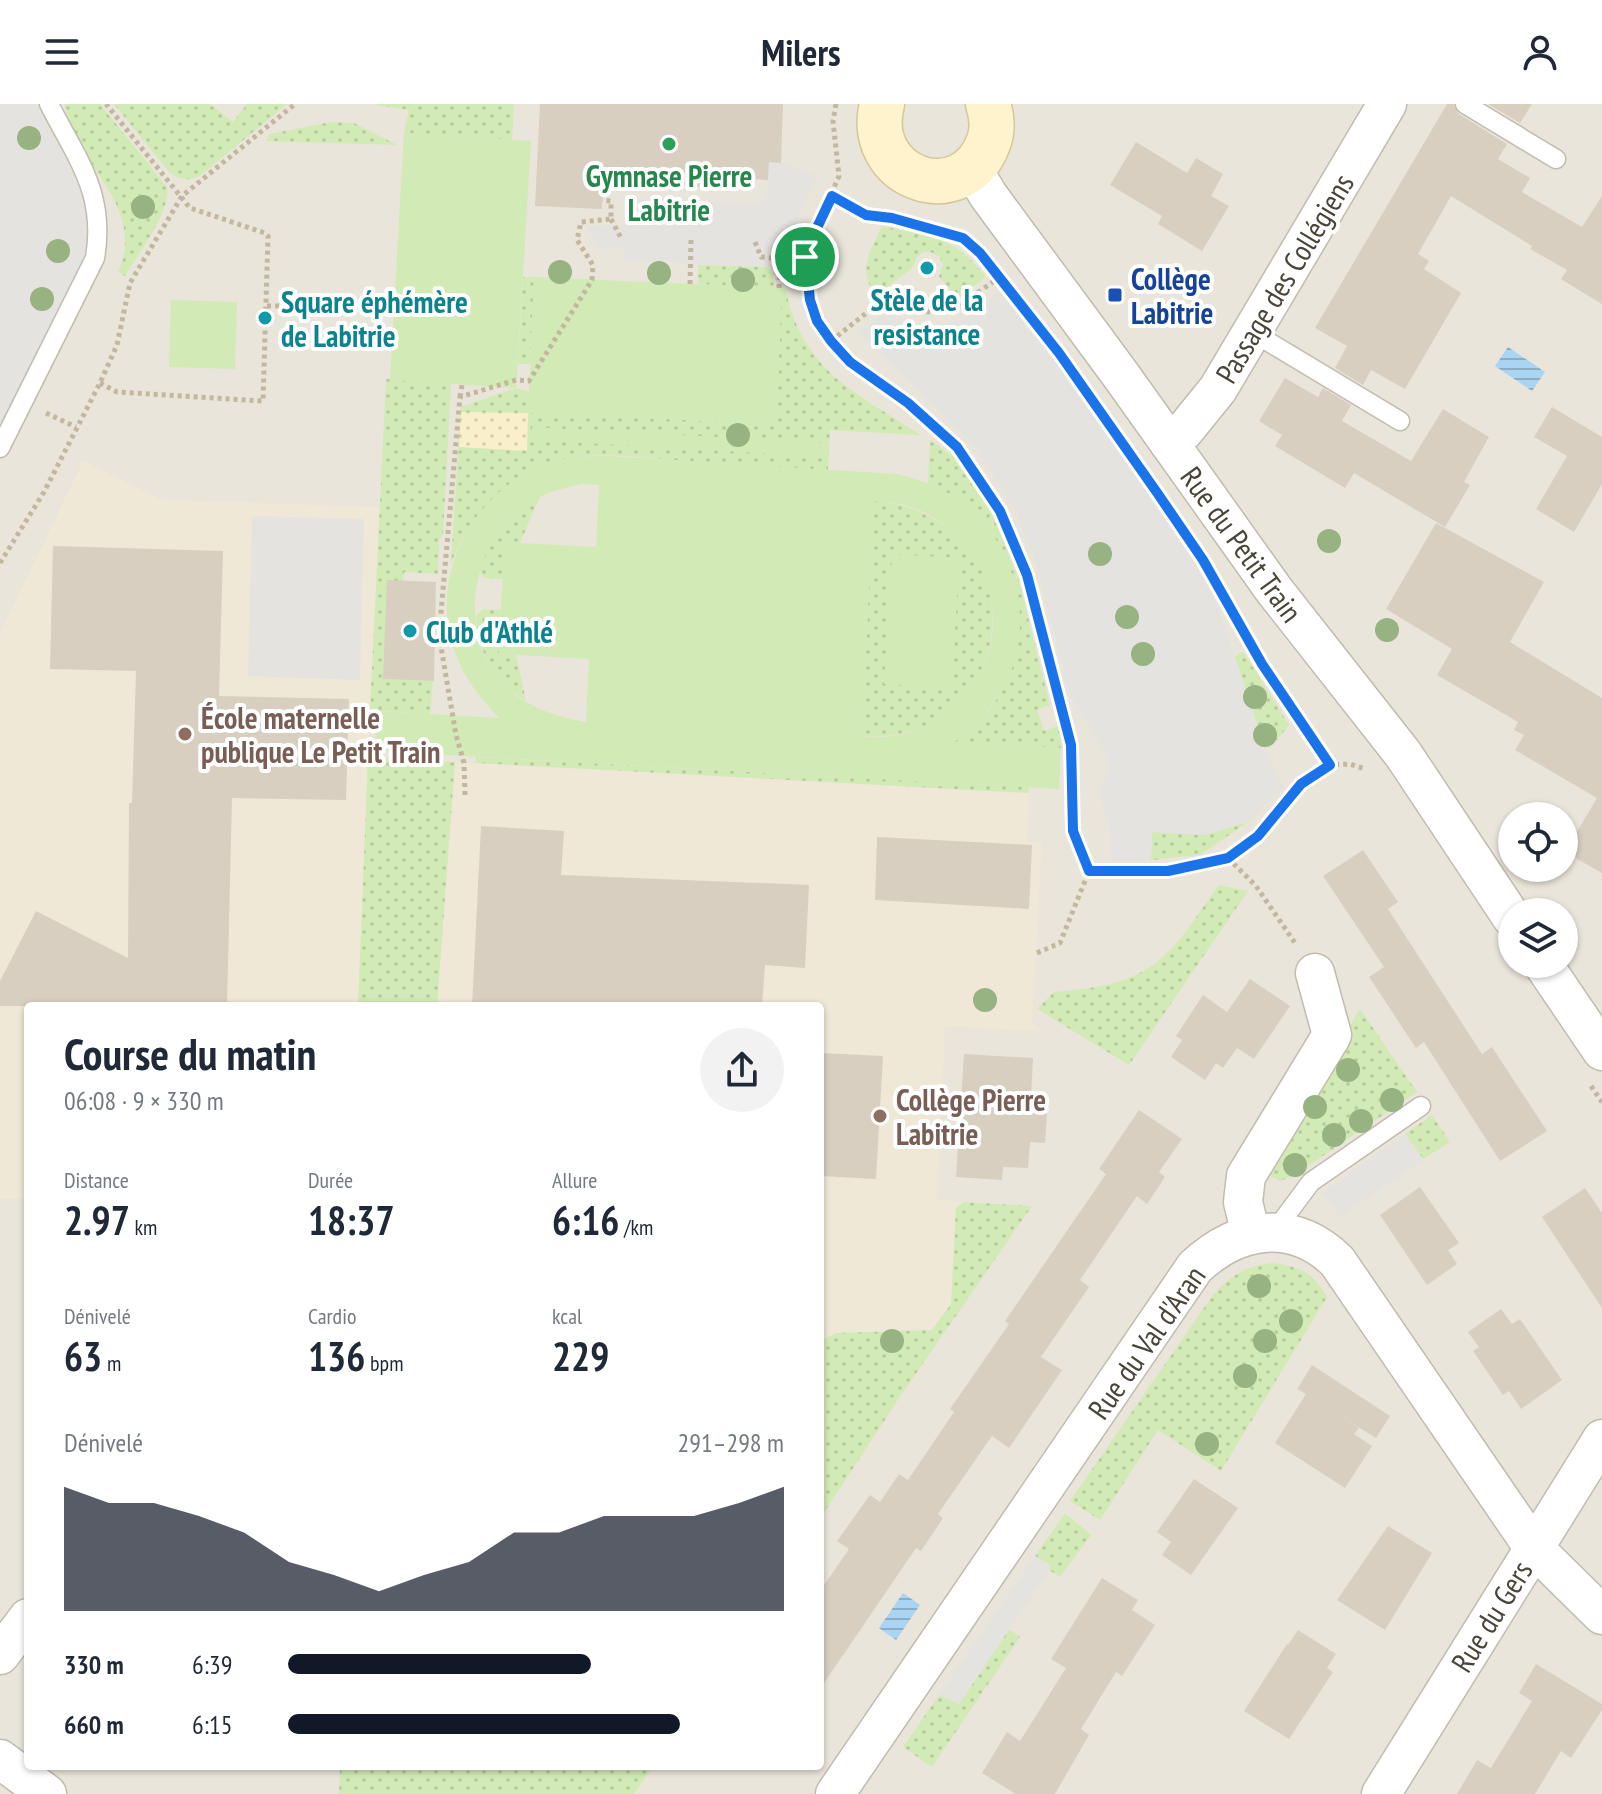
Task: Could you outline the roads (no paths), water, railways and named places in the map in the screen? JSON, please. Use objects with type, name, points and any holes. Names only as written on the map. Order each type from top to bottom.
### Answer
[{"type":"street","points":[[882,104],[878,125],[882,145],[893,162],[906,173],[922,180],[940,181],[957,177],[972,168],[985,152],[992,133],[991,107]]},
{"type":"street","name":"Passage des Collégiens","points":[[1169,443],[1184,431],[1218,389],[1387,104]]},
{"type":"street","name":"Rue du Petit Train","points":[[972,168],[988,195],[1274,590],[1403,754],[1499,898]]},
{"type":"street","points":[[1315,973],[1332,1035],[1246,1176],[1243,1202],[1262,1234],[1305,1238],[1337,1261],[1533,1547],[1567,1584],[1602,1615]]},
{"type":"street","points":[[1552,978],[1602,1051]]},
{"type":"street","name":"Rue du Val d'Aran","points":[[835,1794],[1195,1267],[1226,1244],[1262,1234]]},
{"type":"street","name":"Rue du Gers","points":[[1381,1794],[1602,1439]]},
{"type":"street","points":[[0,1655],[24,1623]]},
{"type":"street","points":[[0,1759],[47,1794]]},
{"type":"lane","points":[[0,448],[95,258],[99,233],[96,203],[84,168],[49,104]]},
{"type":"lane","points":[[1465,104],[1556,159]]},
{"type":"lane","points":[[1252,332],[1400,421]]},
{"type":"lane","points":[[1262,1234],[1311,1182],[1421,1106]]},
{"type":"water","points":[[1508,347],[1545,372],[1532,391],[1495,366]]},
{"type":"water","points":[[903,1593],[920,1605],[896,1640],[879,1628]]},
{"type":"place","name":"Gymnase Pierre Labitrie","points":[[669,144]]},
{"type":"place","name":"Stèle de la resistance","points":[[927,268]]},
{"type":"place","name":"Collège Labitrie","points":[[1115,295]]},
{"type":"place","name":"Square éphémère de Labitrie","points":[[265,318]]},
{"type":"place","name":"Club d'Athlé","points":[[410,631]]},
{"type":"place","name":"École maternelle publique Le Petit Train","points":[[185,734]]},
{"type":"place","name":"Collège Pierre Labitrie","points":[[880,1116]]}]
